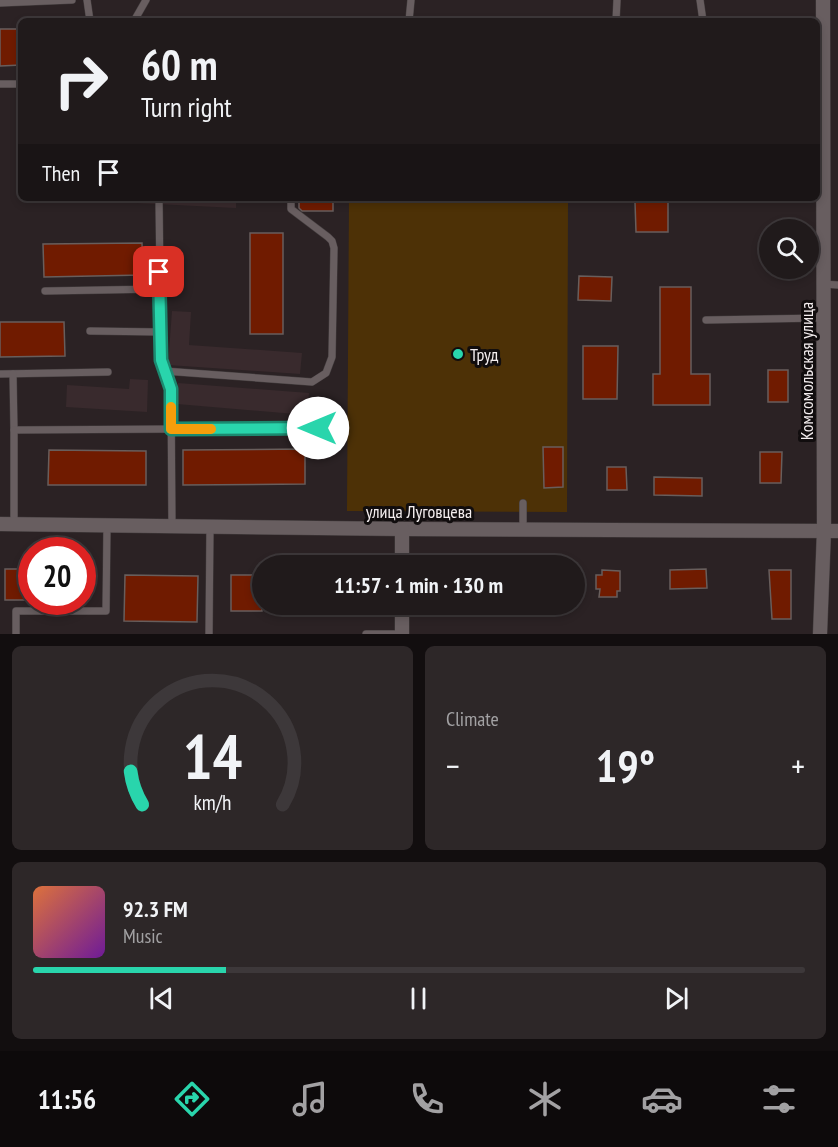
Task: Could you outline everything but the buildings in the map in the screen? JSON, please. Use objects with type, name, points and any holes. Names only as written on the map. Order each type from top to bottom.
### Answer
[{"type":"street","name":"Комсомольская улица","points":[[820,634],[831,531],[824,318],[824,0]]},
{"type":"street","name":"улица Луговцева","points":[[0,524],[402,530],[831,531]]},
{"type":"street","points":[[402,530],[402,555]]},
{"type":"street","points":[[402,615],[402,634]]},
{"type":"lane","points":[[0,3],[72,0]]},
{"type":"lane","points":[[87,0],[90,18]]},
{"type":"lane","points":[[136,18],[146,0]]},
{"type":"lane","points":[[409,18],[411,0]]},
{"type":"lane","points":[[616,18],[617,0]]},
{"type":"lane","points":[[700,0],[703,18]]},
{"type":"lane","points":[[0,84],[18,84]]},
{"type":"lane","points":[[159,201],[161,360],[171,389],[172,527]]},
{"type":"lane","points":[[164,371],[312,382],[326,373],[332,357],[334,248],[328,237],[291,209],[291,201]]},
{"type":"lane","points":[[824,284],[838,285]]},
{"type":"lane","points":[[45,291],[160,289]]},
{"type":"lane","points":[[706,320],[824,318]]},
{"type":"lane","points":[[90,331],[160,332]]},
{"type":"lane","points":[[0,374],[108,372]]},
{"type":"lane","points":[[13,374],[14,525]]},
{"type":"lane","points":[[14,430],[318,428]]},
{"type":"lane","points":[[523,503],[523,530]]},
{"type":"lane","points":[[16,634],[16,611],[106,611],[107,526]]},
{"type":"lane","points":[[209,634],[210,528]]},
{"type":"lane","points":[[366,634],[402,634]]},
{"type":"shaded area","points":[[236,201],[236,208],[117,202]]},
{"type":"shaded area","name":"Труд","points":[[349,201],[568,201],[567,512],[347,511]]},
{"type":"shaded area","points":[[172,311],[191,312],[189,345],[302,353],[300,374],[168,365]]},
{"type":"shaded area","points":[[130,379],[148,380],[147,412],[66,407],[67,385],[129,389]]},
{"type":"shaded area","points":[[178,383],[309,393],[307,415],[177,404]]},
{"type":"slow traffic","points":[[171,407],[171,429],[211,429]]},
{"type":"place","name":"Труд","points":[[458,354]]},
{"type":"route","points":[[159,272],[161,360],[171,389],[171,429],[318,428]]}]
